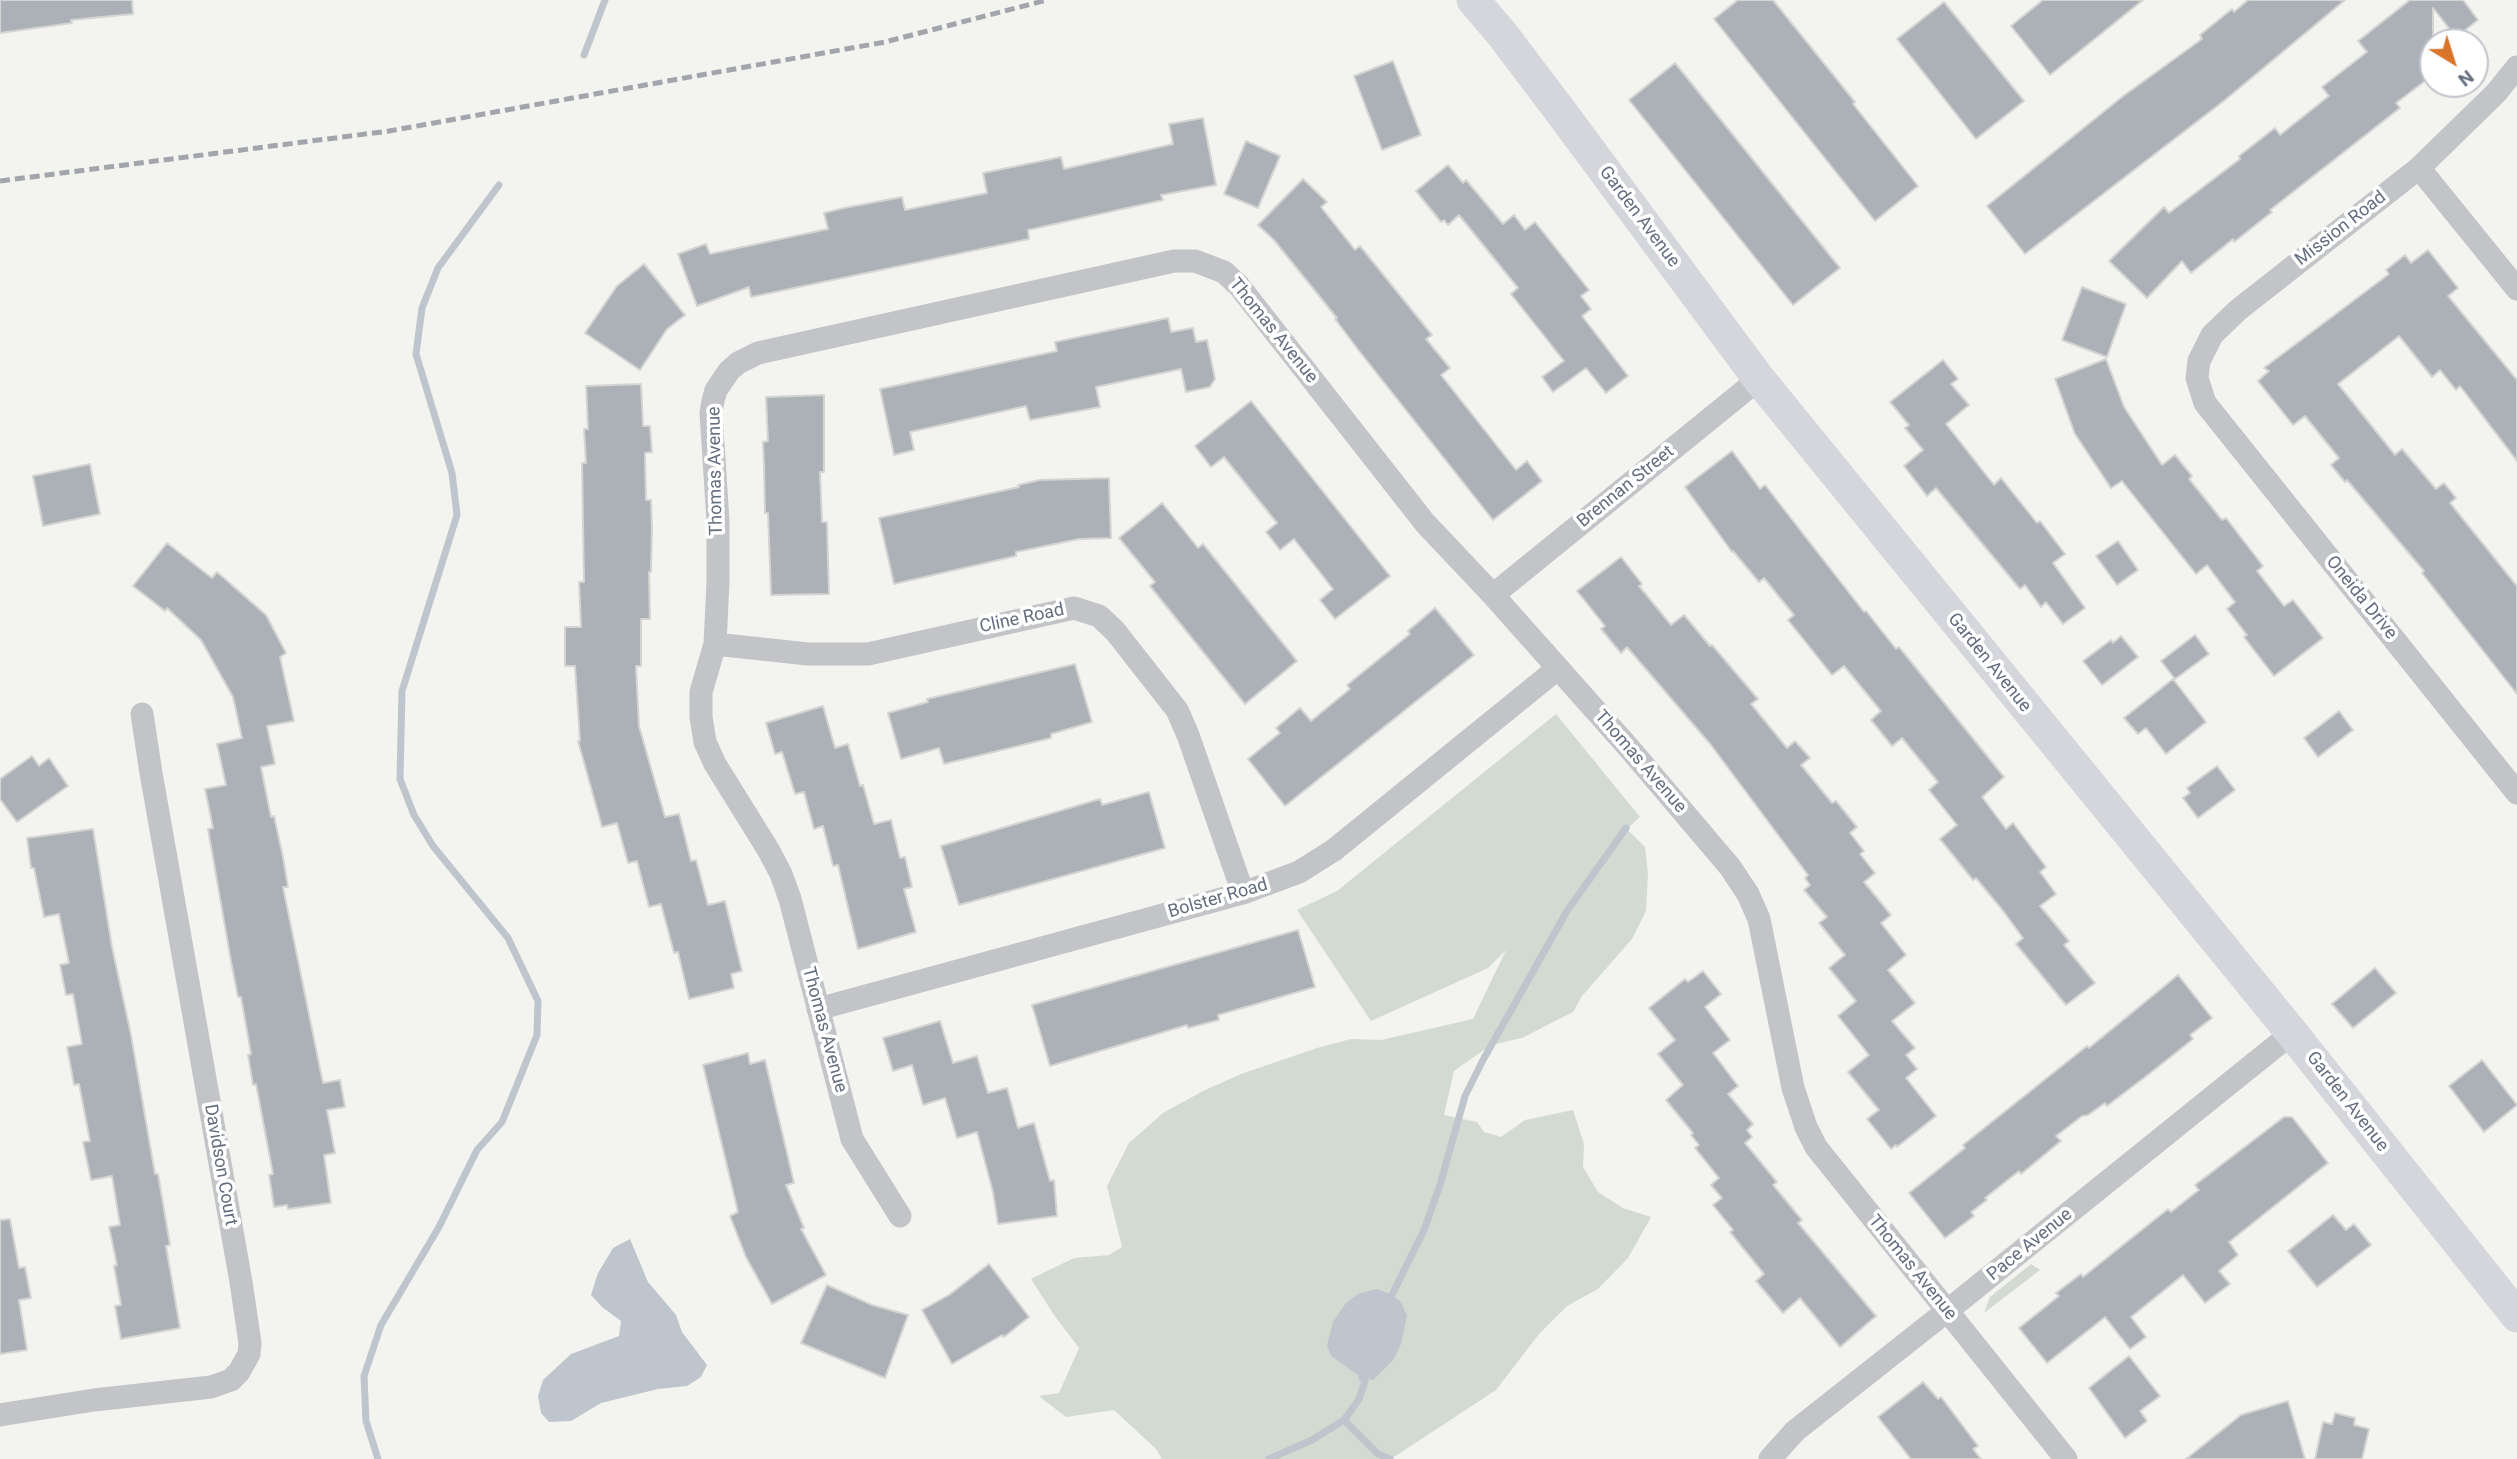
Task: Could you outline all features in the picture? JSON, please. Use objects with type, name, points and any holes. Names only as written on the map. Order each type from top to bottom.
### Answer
[{"type":"street","name":"Garden Avenue","points":[[1473,0],[1546,93],[1759,379],[2292,1032],[2517,1316]]},
{"type":"street","name":"Mission Road","points":[[2205,403],[2197,378],[2199,361],[2212,335],[2238,310],[2419,168],[2496,93],[2517,67]]},
{"type":"street","points":[[2419,168],[2517,289]]},
{"type":"street","name":"Thomas Avenue","points":[[900,1216],[852,1139],[781,874],[715,764],[705,742],[701,692],[715,644],[718,521],[711,413],[716,390],[738,363],[758,353],[1184,260],[1224,272],[1239,286],[1425,523],[1493,595],[1731,867],[1748,894],[1764,935],[1793,1088],[1816,1147],[2066,1459]]},
{"type":"street","name":"Brennan Street","points":[[1493,595],[1759,379]]},
{"type":"street","name":"Oneida Drive","points":[[2205,403],[2517,793]]},
{"type":"street","name":"Cline Road","points":[[715,644],[808,654],[868,654],[1074,608],[1099,616],[1115,631],[1177,710],[1243,893]]},
{"type":"street","name":"Bolster Road","points":[[818,1009],[1243,893],[1299,872],[1334,850],[1557,669]]},
{"type":"street","name":"Davidson Court","points":[[0,1415],[94,1400],[211,1387],[231,1380],[245,1363],[249,1353],[250,1343],[241,1282],[142,714]]},
{"type":"street","name":"Pace Avenue","points":[[1770,1459],[1795,1431],[2292,1032]]},
{"type":"shaded area","points":[[1556,714],[1640,817],[1627,829],[1645,847],[1648,874],[1646,911],[1632,939],[1582,996],[1573,1012],[1522,1038],[1491,1045],[1454,1071],[1444,1115],[1477,1122],[1484,1132],[1501,1137],[1525,1120],[1573,1110],[1584,1144],[1583,1167],[1598,1192],[1623,1208],[1651,1217],[1628,1258],[1598,1289],[1567,1306],[1539,1334],[1496,1390],[1391,1459],[1162,1459],[1156,1449],[1114,1410],[1066,1417],[1039,1396],[1059,1393],[1079,1348],[1031,1279],[1074,1258],[1109,1255],[1122,1247],[1107,1186],[1129,1143],[1163,1113],[1241,1074],[1317,1048],[1351,1039],[1381,1040],[1473,1019],[1506,950],[1488,968],[1371,1021],[1297,910],[1337,891]]},
{"type":"shaded area","points":[[630,1239],[648,1282],[676,1315],[682,1332],[707,1365],[701,1377],[687,1386],[658,1389],[601,1403],[571,1421],[549,1422],[541,1413],[538,1396],[543,1380],[571,1354],[619,1336],[621,1321],[591,1295],[598,1273],[613,1248]]},
{"type":"shaded area","points":[[2031,1264],[2040,1270],[1984,1313],[1990,1297]]},
{"type":"shaded area","points":[[1377,1289],[1401,1302],[1407,1316],[1401,1344],[1394,1359],[1373,1380],[1362,1378],[1331,1356],[1327,1345],[1333,1322],[1346,1303],[1358,1294]]},
{"type":"building","points":[[0,0],[132,0],[133,14],[71,20],[72,23],[0,33]]},
{"type":"building","points":[[1738,0],[1773,0],[1918,186],[1875,221],[1714,19]]},
{"type":"building","points":[[2043,0],[2143,0],[2050,75],[2011,26]]},
{"type":"building","points":[[2248,0],[2345,0],[2225,100],[2025,254],[1987,206],[2122,97],[2202,39],[2200,35],[2232,9],[2234,12]]},
{"type":"building","points":[[2410,0],[2463,0],[2478,20],[2468,28],[2449,28],[2433,8],[2433,28],[2419,28],[2419,86],[2396,103],[2400,108],[2270,210],[2272,212],[2234,242],[2233,239],[2191,273],[2182,261],[2147,298],[2109,261],[2164,207],[2169,213],[2240,159],[2239,156],[2275,128],[2280,135],[2329,96],[2322,87],[2367,52],[2358,41]]},
{"type":"building","points":[[1944,2],[2024,101],[1976,139],[1897,39]]},
{"type":"building","points":[[1393,61],[1421,135],[1382,150],[1354,76]]},
{"type":"building","points":[[1675,63],[1840,268],[1793,305],[1629,100]]},
{"type":"building","points":[[1203,118],[1216,185],[1161,195],[1163,200],[1028,230],[1029,239],[751,297],[749,287],[697,306],[678,254],[706,244],[710,254],[828,229],[824,213],[844,208],[902,197],[905,210],[987,193],[983,173],[1061,157],[1064,169],[1173,144],[1169,124]]},
{"type":"building","points":[[1246,141],[1280,156],[1258,208],[1224,194]]},
{"type":"building","points":[[1448,165],[1463,183],[1466,180],[1503,224],[1514,215],[1525,230],[1535,222],[1589,290],[1581,296],[1591,309],[1582,316],[1628,376],[1606,393],[1586,368],[1553,392],[1542,377],[1564,361],[1511,294],[1518,288],[1459,215],[1448,225],[1444,220],[1441,222],[1416,191]]},
{"type":"building","points":[[1303,179],[1327,202],[1321,207],[1355,250],[1360,246],[1432,335],[1426,339],[1450,368],[1441,375],[1516,470],[1527,461],[1542,481],[1493,520],[1360,352],[1335,319],[1337,318],[1274,240],[1258,225]]},
{"type":"building","points":[[2428,250],[2458,288],[2448,296],[2517,380],[2517,461],[2460,386],[2456,390],[2440,370],[2432,377],[2399,336],[2338,384],[2395,455],[2402,449],[2436,489],[2444,483],[2456,498],[2450,503],[2517,586],[2517,694],[2422,573],[2424,571],[2347,480],[2345,482],[2331,465],[2339,458],[2305,416],[2293,425],[2258,381],[2269,371],[2264,368],[2389,274],[2386,270],[2405,255],[2411,263]]},
{"type":"building","points":[[644,264],[685,315],[667,329],[640,370],[585,333],[617,286]]},
{"type":"building","points":[[2082,287],[2126,304],[2107,357],[2062,340]]},
{"type":"building","points":[[1168,318],[1171,332],[1193,328],[1196,342],[1207,340],[1215,379],[1210,387],[1186,392],[1181,369],[1096,387],[1100,407],[1030,420],[1026,406],[910,432],[914,450],[894,455],[880,389],[1057,351],[1055,342]]},
{"type":"building","points":[[2106,359],[2124,407],[2162,465],[2175,455],[2192,476],[2189,479],[2222,520],[2226,518],[2263,566],[2257,571],[2284,606],[2293,600],[2323,638],[2274,676],[2244,637],[2247,635],[2227,609],[2235,602],[2207,565],[2196,574],[2122,481],[2111,488],[2075,434],[2055,379]]},
{"type":"building","points":[[1943,360],[1958,379],[1951,384],[1969,405],[1946,424],[1994,485],[2001,478],[2037,523],[2040,521],[2065,554],[2053,563],[2085,608],[2063,624],[2046,602],[2041,607],[2025,585],[2020,589],[1936,488],[1927,496],[1904,466],[1923,450],[1905,428],[1909,425],[1890,402]]},
{"type":"building","points":[[641,384],[643,426],[650,426],[652,452],[645,453],[646,500],[651,500],[652,530],[650,619],[641,619],[641,666],[636,666],[639,726],[665,817],[679,814],[691,861],[696,860],[708,905],[725,901],[742,971],[731,974],[734,988],[689,999],[678,952],[674,953],[661,904],[649,907],[637,861],[628,863],[617,823],[602,827],[578,741],[575,666],[565,666],[565,627],[581,627],[579,582],[584,582],[582,463],[586,463],[584,429],[588,429],[586,386]]},
{"type":"building","points":[[824,395],[824,472],[820,472],[822,522],[827,522],[829,594],[771,595],[763,442],[768,441],[766,397]]},
{"type":"building","points":[[1251,401],[1390,576],[1335,619],[1320,600],[1333,589],[1294,539],[1280,550],[1266,532],[1277,523],[1224,457],[1211,467],[1195,446]]},
{"type":"building","points":[[1732,451],[1760,489],[1765,485],[1864,612],[1866,611],[1896,649],[1899,647],[2004,777],[1982,797],[2006,829],[2013,823],[2046,867],[2040,872],[2056,894],[2040,906],[2069,941],[2064,945],[2095,983],[2066,1005],[2016,944],[2023,938],[2004,912],[1976,878],[1973,880],[1940,839],[1957,825],[1929,790],[1938,782],[1902,738],[1892,746],[1871,720],[1881,711],[1844,666],[1832,675],[1788,620],[1794,615],[1764,578],[1759,582],[1732,552],[1685,487]]},
{"type":"building","points":[[90,464],[100,514],[43,526],[33,476]]},
{"type":"building","points":[[1109,478],[1111,538],[1079,539],[1016,552],[1016,556],[894,584],[879,518],[1040,480]]},
{"type":"building","points":[[1162,503],[1198,548],[1203,544],[1297,661],[1245,704],[1150,586],[1155,582],[1119,538]]},
{"type":"building","points":[[2118,541],[2138,570],[2117,585],[2096,556]]},
{"type":"building","points":[[167,543],[212,578],[217,572],[266,615],[286,653],[280,657],[294,721],[267,726],[275,764],[261,767],[271,817],[274,816],[283,857],[288,887],[283,887],[323,1083],[340,1080],[345,1107],[327,1110],[335,1153],[324,1155],[331,1203],[288,1209],[287,1205],[274,1207],[269,1175],[273,1174],[256,1084],[253,1085],[248,1055],[251,1054],[241,997],[238,997],[231,961],[208,829],[213,828],[205,789],[226,785],[217,744],[242,738],[233,697],[201,640],[167,608],[165,611],[133,586]]},
{"type":"building","points":[[1621,557],[1642,584],[1639,586],[1671,625],[1684,615],[1710,646],[1712,645],[1758,699],[1751,704],[1787,748],[1795,741],[1810,758],[1801,765],[1832,803],[1836,801],[1857,827],[1850,833],[1864,851],[1860,854],[1875,873],[1864,882],[1891,915],[1881,923],[1906,955],[1888,970],[1915,1003],[1892,1021],[1915,1048],[1906,1055],[1917,1069],[1906,1078],[1936,1116],[1897,1147],[1896,1145],[1891,1149],[1867,1119],[1879,1110],[1848,1072],[1869,1055],[1838,1016],[1856,1001],[1829,968],[1845,955],[1819,923],[1827,917],[1804,890],[1810,885],[1805,878],[1808,875],[1711,745],[1627,647],[1621,653],[1601,629],[1605,626],[1577,591]]},
{"type":"building","points":[[1435,608],[1474,655],[1285,806],[1248,759],[1280,733],[1276,728],[1300,708],[1311,721],[1350,689],[1347,685],[1410,634],[1408,631]]},
{"type":"building","points":[[2195,635],[2209,654],[2175,679],[2161,661]]},
{"type":"building","points":[[2121,636],[2138,657],[2102,685],[2083,661],[2111,640],[2113,643]]},
{"type":"building","points":[[1075,664],[1092,722],[1051,734],[1051,738],[944,764],[939,748],[901,759],[888,713],[928,702],[927,699]]},
{"type":"building","points":[[2173,679],[2206,722],[2166,754],[2146,728],[2138,734],[2124,718]]},
{"type":"building","points":[[823,706],[835,748],[848,744],[874,824],[891,820],[900,858],[905,857],[912,887],[904,889],[916,932],[858,949],[838,865],[833,866],[823,826],[814,829],[804,792],[795,794],[782,752],[775,754],[766,723]]},
{"type":"building","points":[[2339,711],[2353,730],[2318,757],[2304,738]]},
{"type":"building","points":[[32,756],[39,766],[49,758],[68,786],[17,822],[0,799],[0,779]]},
{"type":"building","points":[[2217,766],[2235,790],[2198,818],[2183,798],[2190,793],[2187,788]]},
{"type":"building","points":[[1149,792],[1165,848],[959,905],[941,846],[1100,799],[1102,805]]},
{"type":"building","points":[[93,829],[112,947],[131,1035],[155,1174],[158,1174],[170,1245],[166,1246],[180,1328],[121,1339],[115,1306],[121,1305],[114,1266],[117,1265],[109,1227],[120,1225],[112,1176],[91,1180],[83,1142],[90,1141],[79,1084],[74,1085],[67,1047],[82,1044],[73,994],[66,995],[60,965],[69,963],[59,914],[44,917],[34,868],[31,868],[27,838]]},
{"type":"building","points":[[1298,930],[1315,987],[1218,1015],[1219,1020],[1188,1028],[1187,1025],[1050,1066],[1032,1005]]},
{"type":"building","points":[[2375,968],[2396,993],[2353,1028],[2332,1004]]},
{"type":"building","points":[[1703,971],[1721,994],[1705,1007],[1730,1040],[1713,1053],[1738,1086],[1728,1094],[1753,1124],[1747,1130],[1752,1137],[1745,1143],[1777,1182],[1773,1185],[1802,1220],[1798,1223],[1876,1316],[1840,1347],[1800,1298],[1783,1313],[1756,1281],[1764,1274],[1730,1232],[1733,1230],[1713,1205],[1722,1198],[1711,1185],[1719,1178],[1695,1148],[1699,1145],[1691,1135],[1693,1133],[1666,1100],[1683,1085],[1658,1054],[1675,1040],[1649,1008],[1685,979],[1688,982]]},
{"type":"building","points":[[2178,975],[2212,1018],[2190,1035],[2193,1039],[2107,1106],[2105,1103],[2082,1116],[2056,1136],[2061,1141],[2021,1174],[2019,1171],[1985,1198],[1987,1200],[1971,1212],[1974,1216],[1945,1238],[1909,1193],[1965,1148],[1963,1145]]},
{"type":"building","points":[[940,1021],[953,1063],[977,1056],[988,1093],[1007,1088],[1018,1128],[1034,1123],[1050,1181],[1054,1180],[1057,1216],[998,1224],[993,1192],[977,1132],[957,1138],[945,1098],[923,1105],[912,1065],[893,1071],[883,1038]]},
{"type":"building","points":[[748,1053],[750,1064],[765,1060],[794,1183],[786,1185],[804,1228],[801,1229],[826,1275],[772,1304],[746,1257],[730,1216],[738,1212],[703,1065]]},
{"type":"building","points":[[2482,1060],[2517,1105],[2484,1132],[2449,1086]]},
{"type":"building","points":[[2284,1117],[2292,1117],[2328,1163],[2229,1242],[2238,1255],[2219,1271],[2230,1284],[2205,1303],[2183,1275],[2131,1317],[2146,1337],[2130,1349],[2105,1317],[2047,1363],[2019,1328],[2059,1296],[2056,1293],[2081,1274],[2083,1277],[2168,1209],[2171,1212],[2199,1190],[2195,1185]]},
{"type":"building","points":[[2333,1215],[2346,1230],[2354,1224],[2371,1245],[2317,1287],[2288,1251]]},
{"type":"building","points":[[10,1219],[19,1268],[25,1267],[31,1298],[19,1300],[27,1350],[0,1354],[0,1220]]},
{"type":"building","points":[[989,1264],[1029,1317],[1004,1337],[1002,1335],[952,1364],[922,1310],[949,1295]]},
{"type":"building","points":[[827,1285],[872,1305],[908,1315],[885,1378],[801,1343]]},
{"type":"building","points":[[2129,1356],[2160,1396],[2140,1411],[2147,1421],[2125,1438],[2089,1388]]},
{"type":"building","points":[[1923,1382],[1938,1399],[1941,1397],[1978,1446],[1973,1449],[1981,1459],[1911,1459],[1878,1417]]},
{"type":"building","points":[[2288,1401],[2305,1459],[2186,1459],[2241,1415]]},
{"type":"building","points":[[2335,1413],[2355,1418],[2354,1425],[2369,1429],[2362,1459],[2315,1459],[2323,1422],[2332,1424]]},
{"type":"waterway","points":[[584,55],[605,0]]},
{"type":"waterway","points":[[378,1459],[366,1421],[364,1376],[381,1325],[439,1227],[477,1150],[502,1122],[537,1035],[538,1001],[508,938],[433,846],[414,815],[400,779],[402,691],[457,515],[452,473],[416,354],[422,308],[438,268],[499,185]]},
{"type":"waterway","points":[[1392,1295],[1424,1230],[1440,1185],[1465,1096],[1483,1060],[1567,911],[1626,828]]},
{"type":"waterway","points":[[1269,1459],[1312,1440],[1344,1420],[1359,1399],[1365,1381],[1362,1378]]},
{"type":"waterway","points":[[1344,1420],[1378,1454],[1390,1459]]},
{"type":"railway","points":[[0,181],[389,131],[885,42],[1047,0]]}]
